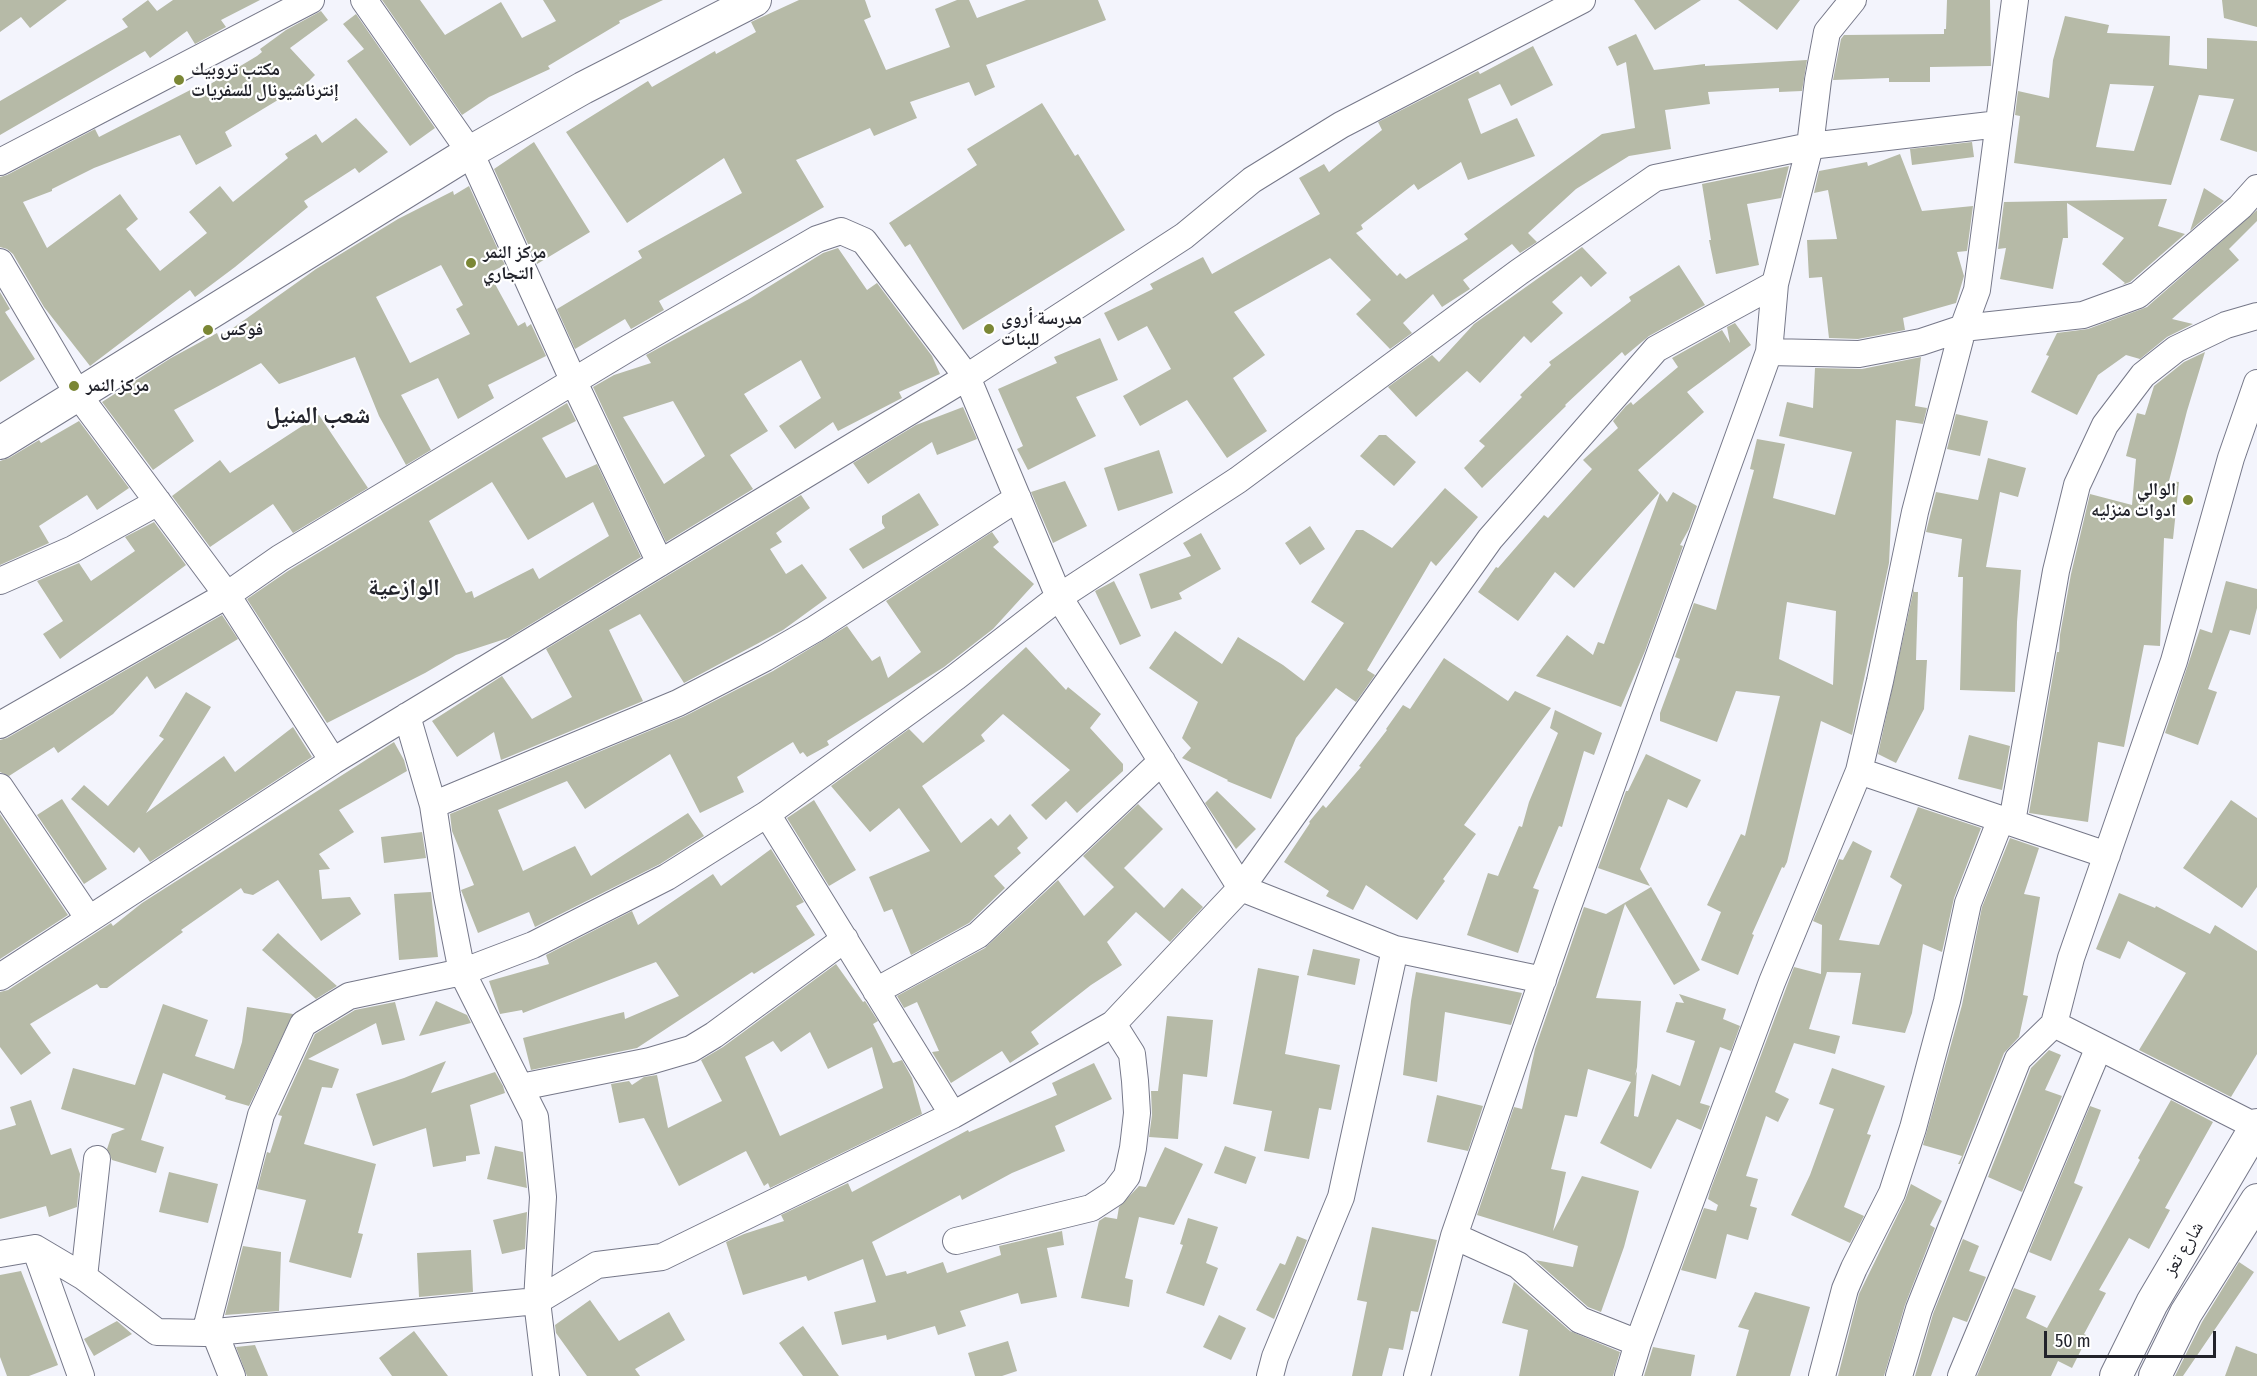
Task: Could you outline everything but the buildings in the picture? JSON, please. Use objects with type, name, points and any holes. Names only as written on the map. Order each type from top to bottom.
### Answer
[{"type":"main road","points":[[0,443],[470,152],[583,88],[755,0]]},
{"type":"main road","name":"شارع تعز","points":[[2116,1376],[2152,1303],[2257,1127]]},
{"type":"main road","name":"شارع تعز","points":[[2155,1376],[2186,1313],[2257,1200]]},
{"type":"street","points":[[0,162],[311,0]]},
{"type":"street","points":[[364,0],[470,152],[574,382],[660,563]]},
{"type":"street","points":[[0,977],[333,761],[967,377],[1184,236],[1252,180],[1281,162],[1341,125],[1582,0]]},
{"type":"street","points":[[1417,1376],[1454,1236],[1543,980],[1769,352],[1775,284],[1810,146],[1818,80],[1827,32],[1853,0]]},
{"type":"street","points":[[1628,1376],[1638,1343],[1772,981],[1859,771],[1915,512],[1963,328],[1977,290],[2014,0]]},
{"type":"street","points":[[232,1376],[210,1332],[261,1115],[303,1024],[349,996],[462,972],[533,945],[667,877],[767,814],[956,677],[1059,597],[1238,480],[1519,272],[1655,178],[1810,146],[1999,124]]},
{"type":"street","points":[[1769,352],[1859,354],[1921,342],[1963,328],[2083,315],[2138,295],[2241,207],[2257,188]]},
{"type":"street","points":[[0,725],[227,595],[280,558],[816,239],[841,231],[864,241],[967,377],[1059,597],[1241,888],[1395,949],[1543,980]]},
{"type":"street","points":[[0,262],[79,396],[227,595],[333,761]]},
{"type":"street","points":[[0,1254],[35,1248],[84,1277],[157,1332],[210,1332],[537,1301],[597,1265],[662,1257],[953,1115],[1113,1024],[1241,888],[1491,539],[1656,349],[1775,284]]},
{"type":"street","points":[[1822,1376],[1845,1289],[1892,1193],[1913,1128],[1947,1001],[1968,903],[2007,821],[2056,571],[2077,485],[2104,424],[2142,375],[2176,349],[2226,325],[2257,316]]},
{"type":"street","points":[[1899,1376],[1919,1309],[2018,1059],[2054,1024],[2071,958],[2174,662],[2231,458],[2257,383]]},
{"type":"street","points":[[433,805],[678,703],[736,673],[815,629],[1018,498]]},
{"type":"street","points":[[0,581],[73,549],[158,502]]},
{"type":"street","points":[[407,716],[433,805],[462,972],[535,1117],[543,1197],[537,1301],[546,1376]]},
{"type":"street","points":[[876,991],[978,935],[1161,761]]},
{"type":"street","points":[[1859,771],[2107,855]]},
{"type":"street","points":[[0,788],[89,919]]},
{"type":"street","points":[[767,814],[953,1115]]},
{"type":"street","points":[[521,1087],[650,1061],[691,1049],[714,1035],[845,939]]},
{"type":"street","points":[[1250,1376],[1273,1366],[1341,1197],[1395,949]]},
{"type":"street","points":[[956,1241],[1091,1208],[1114,1193],[1127,1176],[1137,1113],[1136,1082],[1132,1054],[1113,1024]]},
{"type":"street","points":[[2054,1024],[2257,1127]]},
{"type":"street","points":[[1960,1376],[2099,1047]]},
{"type":"street","points":[[84,1277],[97,1159]]},
{"type":"street","points":[[1454,1236],[1518,1265],[1580,1320],[1638,1343]]},
{"type":"street","points":[[35,1248],[81,1376]]},
{"type":"place","name":"مكتب تروبيك إنترناشيونال للسفريات","points":[[179,80]]},
{"type":"place","name":"مركز النمر التجاري","points":[[471,263]]},
{"type":"place","name":"مدرسة أروى للبنات","points":[[989,329]]},
{"type":"place","name":"فوكس","points":[[208,330]]},
{"type":"place","name":"مركز النمر","points":[[74,386]]},
{"type":"place","name":"الوالي ادوات منزليه","points":[[2188,500]]},
{"type":"district","name":"شعب المنيل","points":[[318,416]]},
{"type":"district","name":"الوازعية","points":[[404,588]]}]
